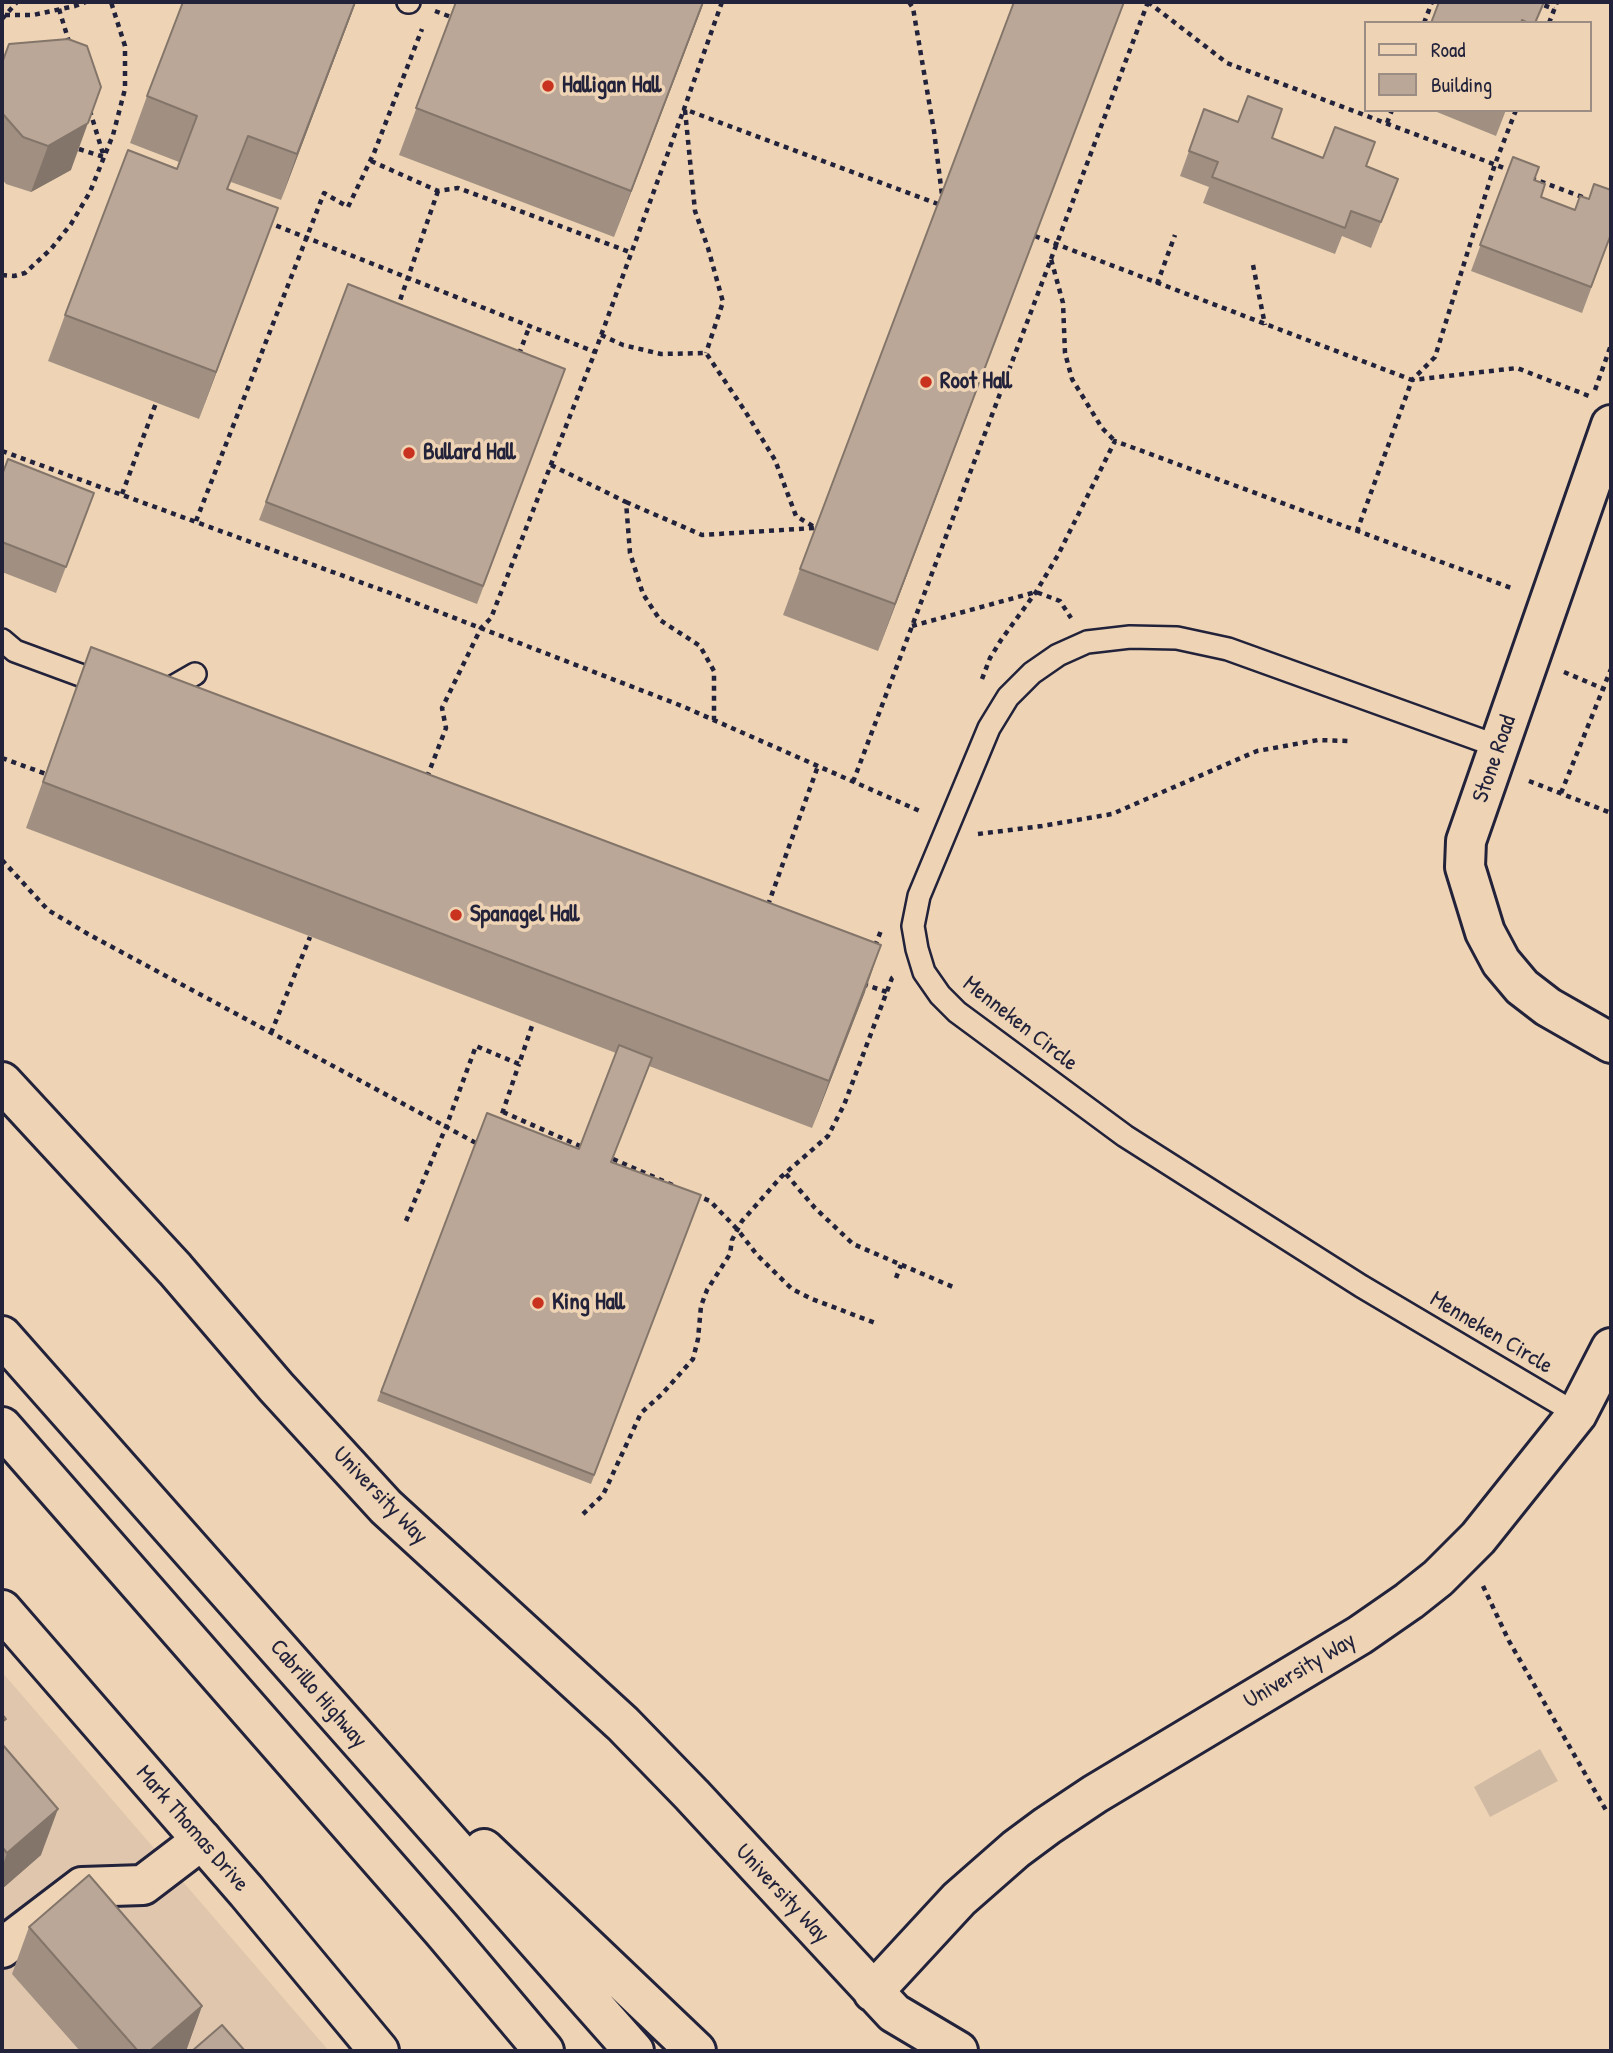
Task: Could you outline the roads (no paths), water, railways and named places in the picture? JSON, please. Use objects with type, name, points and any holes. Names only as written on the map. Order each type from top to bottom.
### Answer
[{"type":"main road","name":"Stone Road","points":[[1611,425],[1466,841],[1465,867],[1485,932],[1501,962],[1522,987],[1548,1007],[1611,1043]]},
{"type":"main road","name":"University Way","points":[[2,1082],[175,1269],[276,1387],[386,1507],[623,1724],[873,1992],[959,1899],[1047,1826],[1095,1794],[1360,1635],[1438,1578],[1478,1538],[1577,1414],[1611,1348]]},
{"type":"main road","name":"Cabrillo Highway","points":[[2,1336],[634,2051]]},
{"type":"main road","points":[[2,1427],[442,1930],[544,2051]]},
{"type":"main road","name":"Mark Thomas Drive","points":[[2,1610],[202,1840],[379,2051]]},
{"type":"main road","points":[[300,1674],[696,2051]]},
{"type":"main road","points":[[2,1948],[82,1887],[143,1885],[202,1840]]},
{"type":"main road","points":[[442,1930],[521,2051]]},
{"type":"main road","points":[[873,1992],[894,2013],[958,2051]]},
{"type":"lane","name":"Menneken Circle","points":[[1500,747],[1228,649],[1177,638],[1130,637],[1087,642],[1058,655],[1032,673],[1008,697],[989,728],[919,896],[913,926],[924,972],[940,995],[957,1012],[1125,1136],[1361,1286],[1577,1414]]},
{"type":"lane","points":[[2,640],[15,651],[91,679],[162,693],[195,674]]},
{"type":"place","name":"Halligan Hall","points":[[548,86]]},
{"type":"place","name":"Root Hall","points":[[926,382]]},
{"type":"place","name":"Bullard Hall","points":[[409,453]]},
{"type":"place","name":"Spanagel Hall","points":[[456,915]]},
{"type":"place","name":"King Hall","points":[[538,1303]]}]
